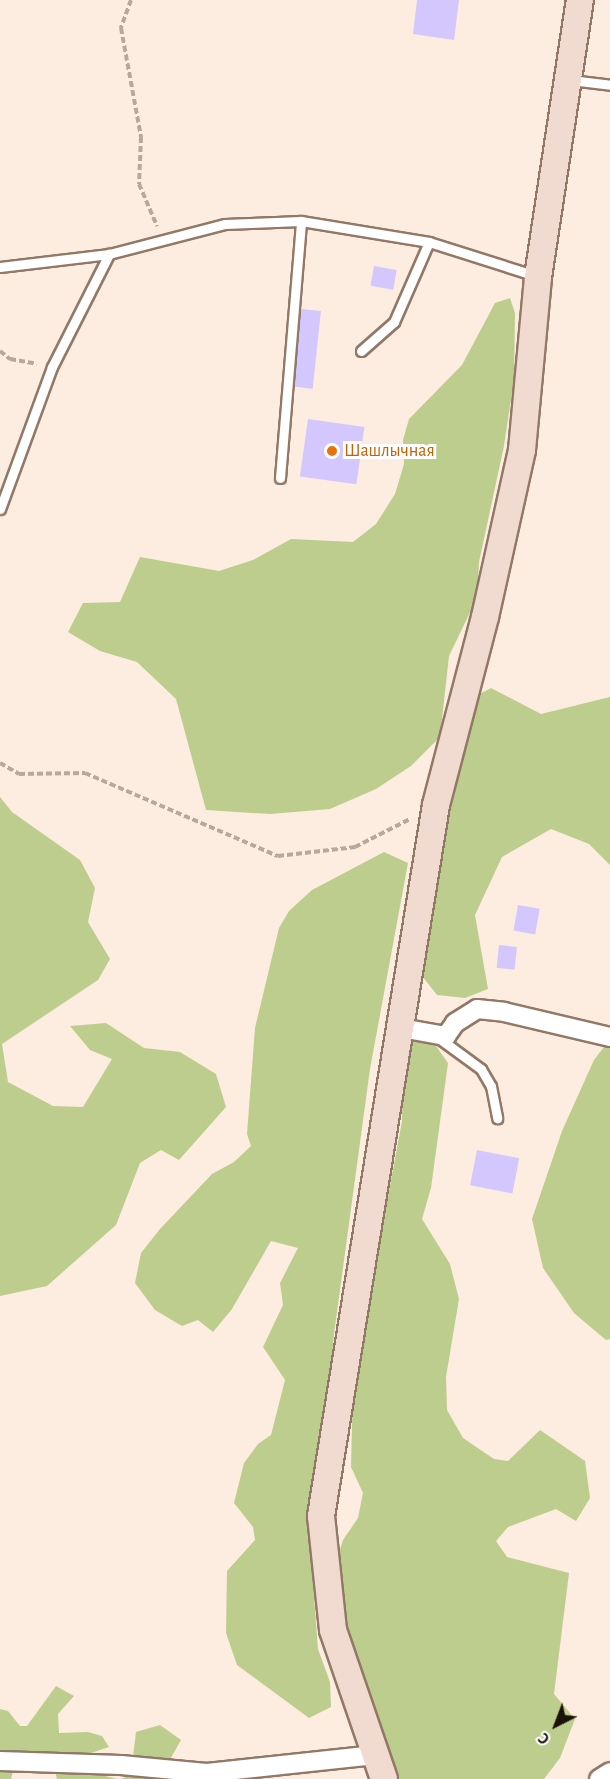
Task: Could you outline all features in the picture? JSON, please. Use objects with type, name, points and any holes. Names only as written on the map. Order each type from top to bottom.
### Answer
[{"type":"main road","points":[[384,1779],[333,1630],[321,1516],[436,805],[485,617],[522,450],[538,277],[566,80],[580,0]]},
{"type":"street","points":[[401,1028],[438,1038],[446,1036],[455,1023],[477,1009],[504,1012],[610,1037]]},
{"type":"street","points":[[0,1761],[122,1765],[207,1773],[375,1755]]},
{"type":"street","points":[[599,1779],[610,1772]]},
{"type":"lane","points":[[566,80],[610,86]]},
{"type":"lane","points":[[280,478],[301,221]]},
{"type":"lane","points":[[0,267],[109,254],[162,237],[225,224],[301,221],[429,242],[538,277]]},
{"type":"lane","points":[[361,351],[394,322],[429,242]]},
{"type":"lane","points":[[0,508],[52,367],[109,254]]},
{"type":"lane","points":[[438,1038],[481,1069],[491,1086],[497,1118]]},
{"type":"path","points":[[131,0],[121,28],[141,137],[139,184],[162,237]]},
{"type":"path","points":[[0,351],[10,358],[52,367]]},
{"type":"path","points":[[0,763],[19,774],[85,773],[278,856],[355,847],[436,805]]},
{"type":"green space","points":[[510,298],[515,313],[514,379],[504,446],[479,562],[477,598],[449,656],[440,737],[411,766],[376,789],[330,809],[270,814],[206,810],[176,699],[137,662],[100,651],[68,632],[83,603],[120,602],[140,557],[219,571],[253,560],[291,539],[353,542],[376,524],[395,494],[404,464],[403,440],[409,419],[462,365],[495,303]]},
{"type":"green space","points":[[491,688],[541,714],[610,697],[610,865],[589,844],[551,829],[502,857],[475,915],[488,989],[465,998],[437,995],[419,972],[427,917],[476,696]]},
{"type":"green space","points":[[0,797],[12,812],[80,860],[95,888],[88,922],[110,959],[98,980],[2,1044],[8,1082],[53,1106],[83,1107],[112,1059],[90,1050],[70,1026],[106,1023],[144,1048],[180,1052],[216,1074],[226,1107],[179,1160],[161,1150],[140,1163],[116,1225],[47,1286],[0,1296]]},
{"type":"green space","points":[[384,852],[408,863],[370,1069],[334,1334],[327,1419],[308,1518],[318,1649],[330,1682],[331,1707],[309,1718],[237,1665],[226,1633],[227,1571],[255,1540],[253,1527],[234,1503],[244,1463],[258,1444],[271,1435],[285,1380],[263,1347],[283,1305],[280,1283],[298,1248],[271,1241],[232,1309],[213,1332],[198,1320],[182,1326],[155,1310],[135,1283],[141,1253],[160,1229],[212,1174],[234,1162],[251,1146],[247,1134],[255,1028],[279,928],[289,911],[312,890]]},
{"type":"green space","points":[[426,1032],[448,1063],[431,1188],[422,1219],[450,1264],[459,1299],[446,1377],[447,1410],[463,1438],[494,1459],[508,1461],[540,1430],[585,1461],[590,1498],[576,1521],[556,1509],[508,1527],[496,1541],[507,1557],[569,1573],[554,1694],[575,1719],[560,1758],[544,1779],[390,1779],[365,1706],[335,1566],[343,1540],[358,1518],[363,1493],[351,1467],[353,1385],[402,1121],[403,1067],[410,1042]]},
{"type":"green space","points":[[610,1039],[610,1339],[606,1340],[574,1313],[543,1268],[532,1219],[562,1131],[594,1060]]},
{"type":"green space","points":[[56,1686],[74,1696],[58,1714],[59,1733],[88,1732],[102,1736],[109,1747],[85,1755],[97,1774],[117,1779],[57,1779],[51,1757],[30,1751],[17,1756],[11,1779],[0,1779],[0,1709],[8,1711],[20,1726],[27,1726]]},
{"type":"green space","points":[[160,1725],[181,1740],[168,1763],[156,1766],[145,1779],[122,1779],[131,1774],[136,1732]]},
{"type":"building","points":[[417,0],[459,0],[454,40],[413,34]]},
{"type":"building","points":[[374,266],[397,270],[393,290],[371,286]]},
{"type":"building","points":[[301,309],[321,311],[313,389],[293,387]]},
{"type":"building","name":"Шашлычная","points":[[308,419],[364,427],[356,484],[300,476]]},
{"type":"building","points":[[518,905],[540,909],[535,934],[513,931]]},
{"type":"building","points":[[499,945],[517,947],[514,970],[497,968]]},
{"type":"building","points":[[477,1150],[519,1158],[512,1194],[470,1185]]},
{"type":"place","name":"Шашлычная","points":[[332,451]]}]
